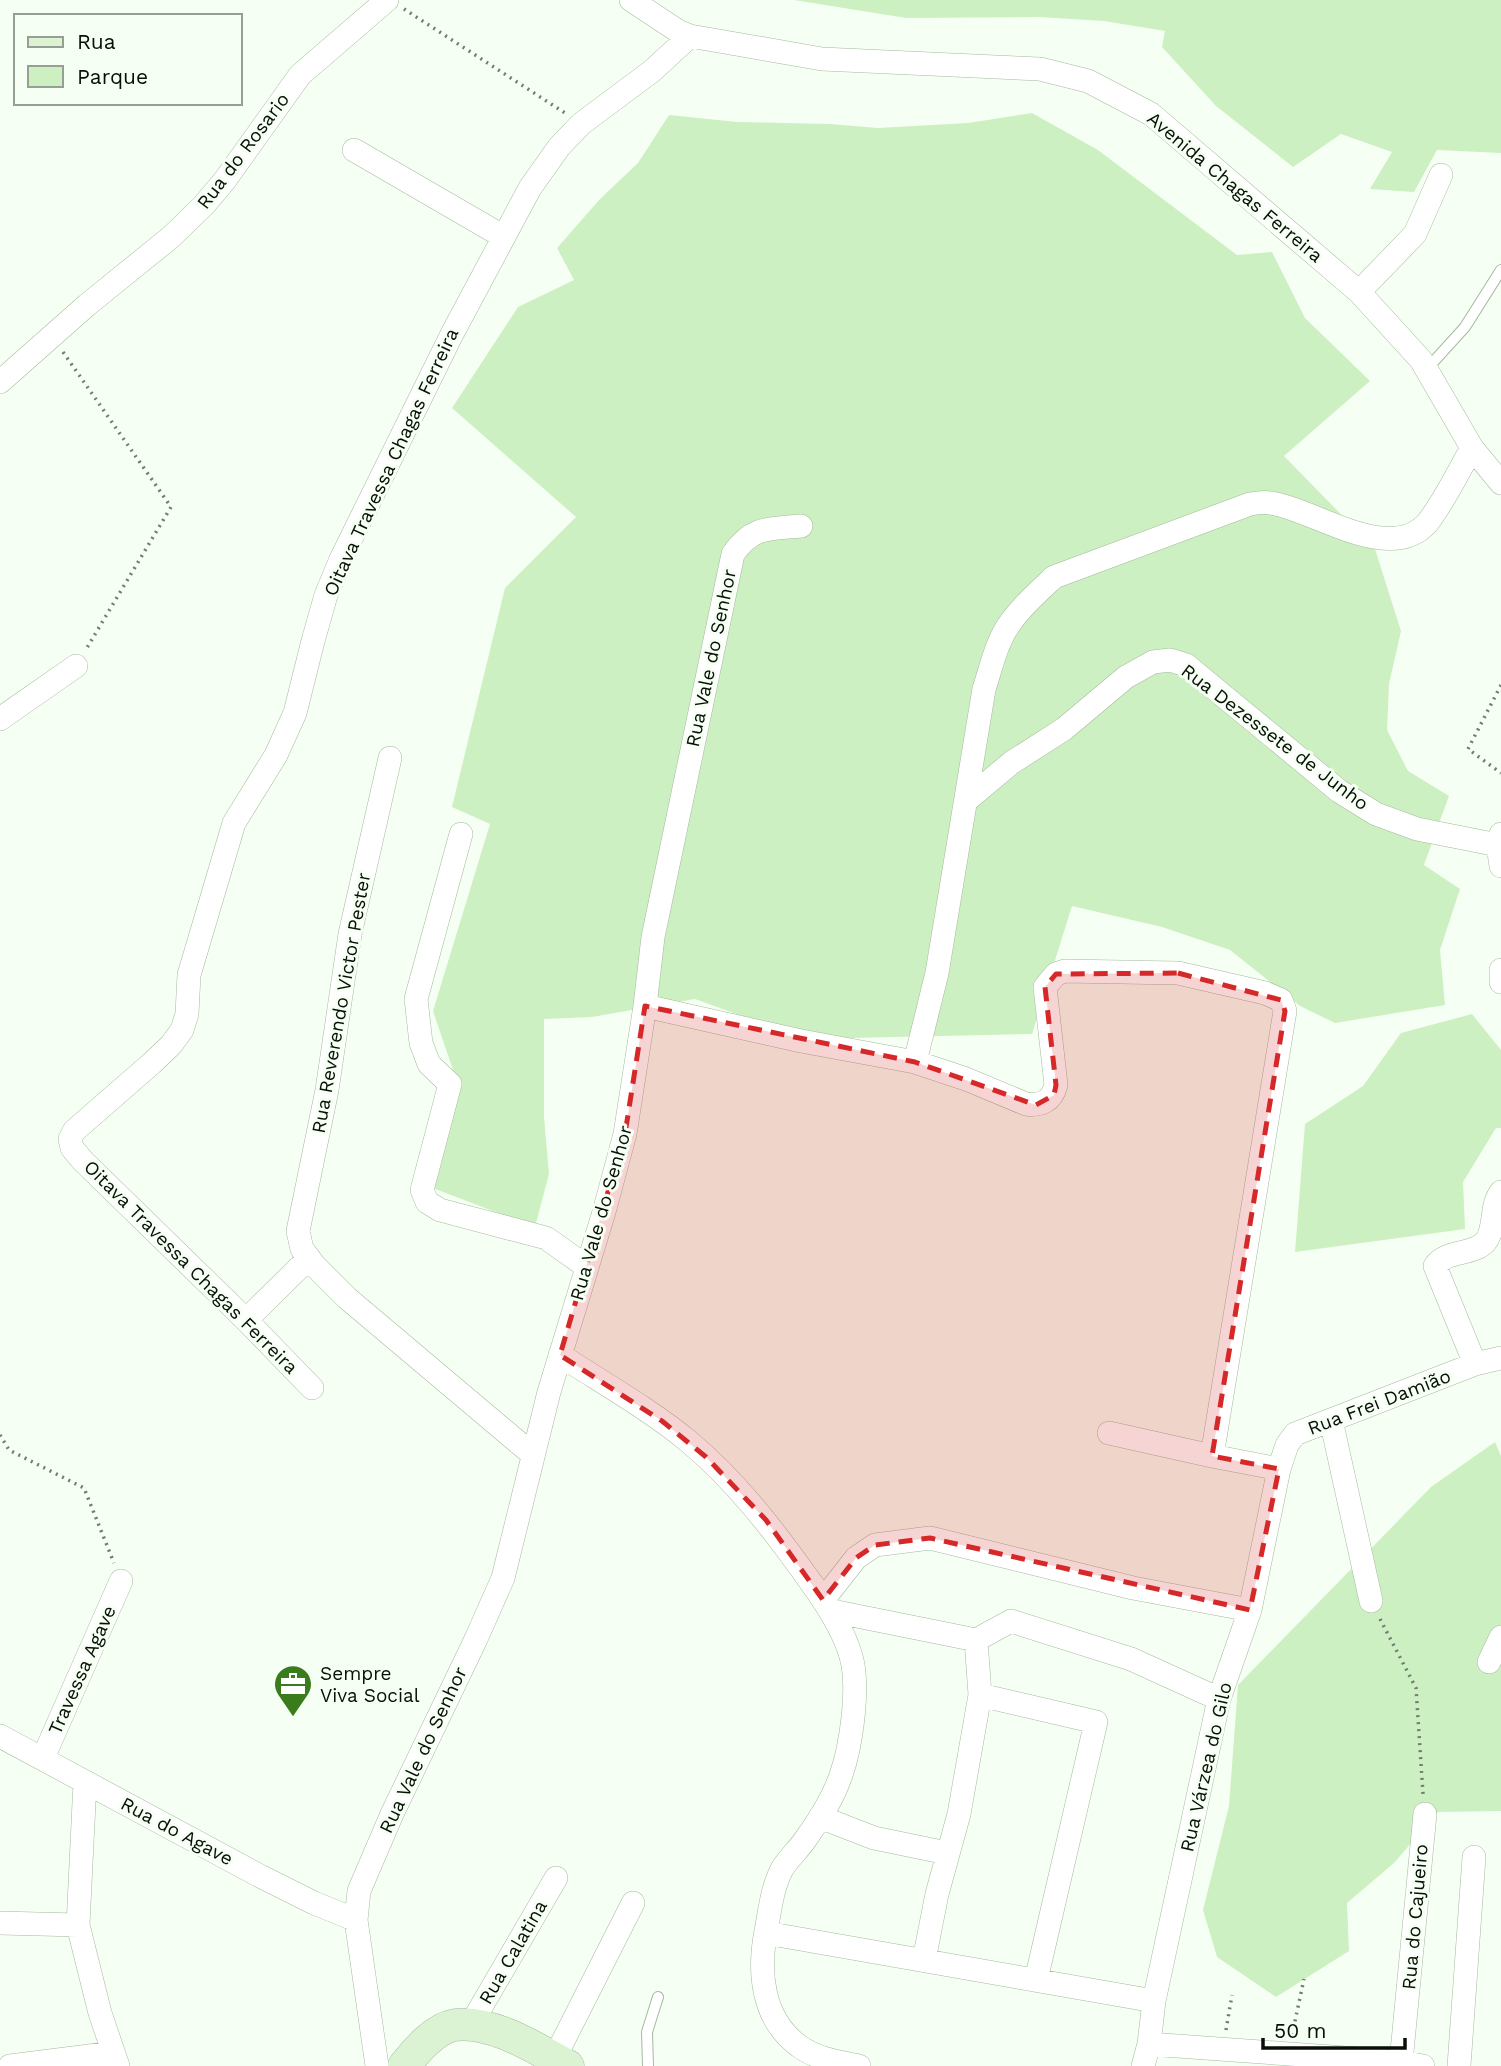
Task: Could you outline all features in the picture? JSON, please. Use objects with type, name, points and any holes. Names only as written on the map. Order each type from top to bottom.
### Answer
[{"type":"street","name":"Avenida Chagas Ferreira","points":[[631,0],[690,36],[822,59],[1040,69],[1088,81],[1151,114],[1359,292],[1396,331],[1426,370],[1472,448],[1501,483]]},
{"type":"street","name":"Rua do Rosario","points":[[0,382],[171,237],[204,205],[300,75],[394,4]]},
{"type":"street","name":"Oitava Travessa Chagas Ferreira","points":[[312,1388],[83,1161],[72,1148],[71,1139],[90,1115],[152,1063],[182,1030],[187,1014],[189,975],[234,823],[276,755],[295,713],[326,595],[341,559],[452,334],[530,188],[559,147],[581,124],[652,71],[690,36]]},
{"type":"street","points":[[354,150],[504,237]]},
{"type":"street","points":[[1359,292],[1415,233],[1441,175]]},
{"type":"street","points":[[915,1062],[937,973],[984,689],[1007,627],[1031,598],[1054,577],[1250,503],[1271,503],[1364,536],[1395,538],[1412,534],[1427,523],[1472,448]]},
{"type":"street","name":"Rua Vale do Senhor","points":[[377,2066],[356,1920],[363,1879],[503,1578],[532,1454],[625,1134],[653,937],[733,554],[743,540],[759,530],[801,526]]},
{"type":"street","name":"Rua Dezessete de Junho","points":[[967,800],[1011,763],[1064,729],[1126,677],[1153,662],[1170,660],[1186,665],[1339,790],[1376,814],[1417,829],[1500,848]]},
{"type":"street","points":[[0,719],[76,666]]},
{"type":"street","name":"Rua Reverendo Victor Pester","points":[[305,1254],[298,1231],[327,1090],[350,934],[390,758]]},
{"type":"street","points":[[461,834],[416,999],[421,1043],[429,1064],[450,1084],[422,1190],[427,1202],[440,1210],[547,1238],[587,1267]]},
{"type":"street","points":[[1501,970],[1501,982]]},
{"type":"street","points":[[645,1006],[801,1041],[915,1062],[966,1079],[1026,1104],[1036,1105],[1054,1095],[1056,1086],[1045,987],[1056,974],[1065,971],[1178,973],[1265,993],[1281,1000],[1285,1011],[1212,1456]]},
{"type":"street","points":[[1475,1364],[1435,1266],[1442,1258],[1484,1243],[1489,1234],[1496,1199],[1501,1192]]},
{"type":"street","points":[[246,1320],[305,1254],[347,1298],[532,1454]]},
{"type":"street","points":[[560,1356],[662,1421],[706,1457],[766,1520],[827,1605],[853,1663],[853,1714],[842,1774],[828,1806],[783,1868],[773,1892],[761,1973],[769,2007],[782,2028],[799,2046],[825,2059],[859,2066]]},
{"type":"street","name":"Rua Frei Damião","points":[[1279,1469],[1287,1445],[1295,1434],[1475,1364],[1501,1358]]},
{"type":"street","points":[[1331,1420],[1371,1601]]},
{"type":"street","points":[[1109,1433],[1279,1469]]},
{"type":"street","name":"Rua Várzea do Gilo","points":[[1146,2055],[1154,2001],[1219,1699],[1250,1611],[1279,1469]]},
{"type":"street","points":[[827,1605],[856,1558],[875,1545],[930,1538],[1133,1587],[1250,1611]]},
{"type":"street","name":"Travessa Agave","points":[[43,1758],[121,1581]]},
{"type":"street","points":[[827,1605],[976,1640],[1011,1621],[1131,1659],[1219,1699]]},
{"type":"street","points":[[1489,1662],[1501,1637]]},
{"type":"street","points":[[924,1960],[947,1853],[959,1814],[980,1695],[976,1640]]},
{"type":"street","points":[[980,1695],[1096,1721],[1036,1980]]},
{"type":"street","name":"Rua do Agave","points":[[0,1736],[272,1882],[356,1920]]},
{"type":"street","points":[[10,2066],[115,2059],[78,1925],[85,1782]]},
{"type":"street","name":"Rua do Cajueiro","points":[[1412,2064],[1424,1814]]},
{"type":"street","points":[[820,1817],[874,1838],[947,1853]]},
{"type":"street","points":[[1459,2066],[1474,1857]]},
{"type":"street","name":"Rua Calatina","points":[[462,2026],[556,1878]]},
{"type":"street","points":[[404,2066],[423,2045],[442,2031],[462,2026],[499,2031],[561,2062],[633,1903]]},
{"type":"street","points":[[0,1923],[78,1925]]},
{"type":"street","points":[[766,1933],[1154,2001]]},
{"type":"street","points":[[1146,2055],[1223,2049],[1412,2064]]},
{"type":"lane","points":[[1426,370],[1465,327],[1501,270]]},
{"type":"lane","points":[[648,2066],[648,2032],[658,1997]]},
{"type":"path","points":[[394,4],[581,124]]},
{"type":"path","points":[[52,336],[171,507],[76,666]]},
{"type":"path","points":[[1501,685],[1468,750],[1501,773]]},
{"type":"path","points":[[0,1435],[9,1450],[84,1488],[121,1581]]},
{"type":"path","points":[[1371,1601],[1416,1688],[1424,1814]]},
{"type":"path","points":[[1287,2054],[1304,1979]]},
{"type":"path","points":[[1223,2049],[1232,1994]]},
{"type":"highlighted area","points":[[1178,973],[1281,1000],[1285,1011],[1212,1456],[1279,1469],[1250,1610],[930,1538],[875,1545],[856,1558],[823,1600],[766,1520],[706,1457],[662,1421],[560,1355],[625,1134],[645,1006],[915,1062],[1036,1105],[1054,1095],[1056,1085],[1045,987],[1056,974]]},
{"type":"green space","points":[[794,0],[1501,0],[1501,153],[1437,150],[1414,192],[1370,189],[1392,152],[1341,134],[1293,167],[1216,106],[1162,47],[1165,31],[1104,21],[1039,17],[906,18]]},
{"type":"green space","points":[[1032,113],[1098,150],[1237,255],[1272,252],[1305,318],[1370,381],[1284,456],[1375,549],[1401,631],[1389,684],[1387,730],[1408,771],[1449,796],[1424,865],[1460,889],[1440,950],[1445,1005],[1335,1023],[1300,1006],[1230,950],[1162,927],[1072,906],[1032,1034],[805,1039],[695,999],[592,1017],[544,1019],[544,1117],[549,1174],[535,1227],[430,1187],[456,1079],[433,1011],[490,824],[452,807],[505,588],[576,517],[452,408],[518,307],[574,280],[557,248],[600,199],[638,163],[669,115],[737,122],[878,128],[968,123]]},
{"type":"green space","points":[[1472,1014],[1501,1050],[1501,1128],[1496,1128],[1463,1182],[1465,1229],[1295,1252],[1305,1124],[1363,1086],[1401,1033]]},
{"type":"green space","points":[[1495,1442],[1501,1456],[1501,1811],[1438,1812],[1394,1863],[1347,1903],[1349,1951],[1276,1997],[1217,1957],[1203,1910],[1229,1806],[1238,1685],[1431,1487]]},
{"type":"place","name":"Sempre Viva Social","points":[[293,1718]]}]
